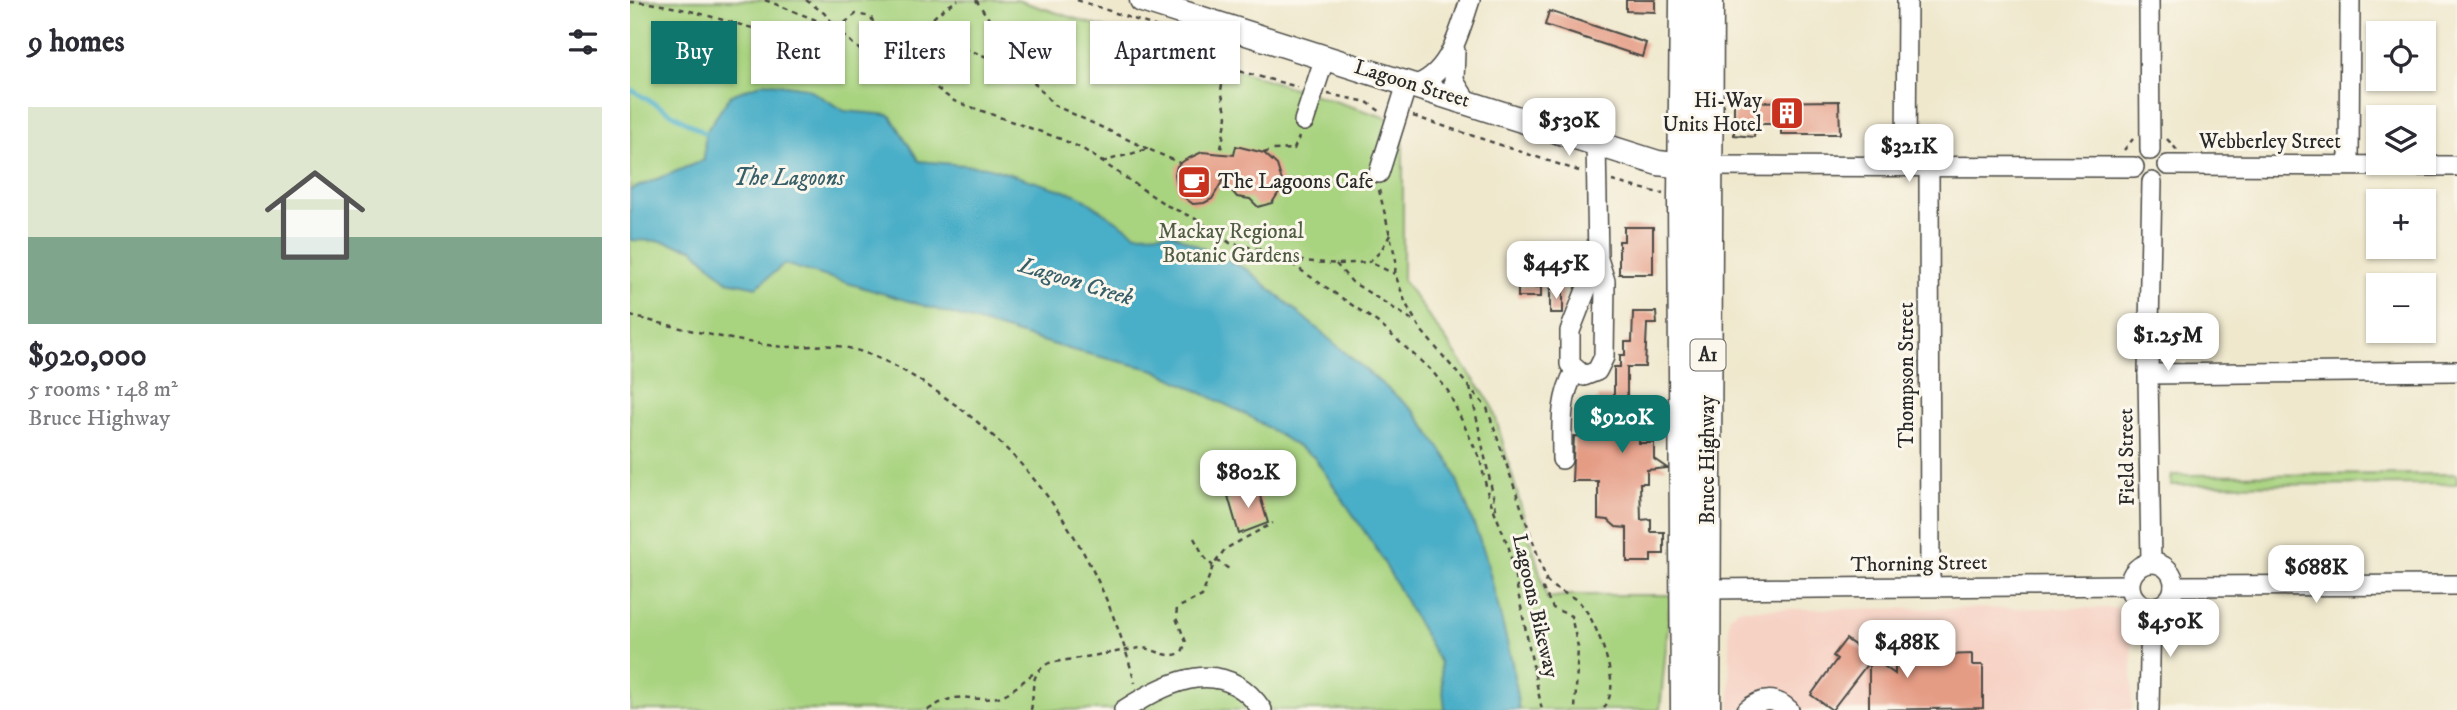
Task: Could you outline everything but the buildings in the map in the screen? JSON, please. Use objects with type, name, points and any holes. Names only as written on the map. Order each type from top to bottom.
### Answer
[{"type":"highway","name":"Bruce Highway","points":[[1685,0],[1696,166],[1708,589],[1706,710]]},
{"type":"highway","name":"Bruce Highway","points":[[1685,710],[1696,166],[1709,0]]},
{"type":"main road","name":"Lagoon Street","points":[[1142,0],[1410,85],[1466,100],[1665,165],[1696,166]]},
{"type":"street","points":[[1379,173],[1410,85],[1437,73],[1455,43],[1470,0]]},
{"type":"street","points":[[1906,164],[1907,0]]},
{"type":"street","points":[[2149,0],[2150,150]]},
{"type":"street","points":[[2349,165],[2350,0]]},
{"type":"street","points":[[1455,43],[1452,74],[1466,100]]},
{"type":"street","points":[[1304,121],[1325,57]]},
{"type":"street","points":[[1596,142],[1598,259],[1605,281],[1604,357],[1602,365],[1591,375],[1584,376],[1570,364],[1570,331],[1598,259]]},
{"type":"street","points":[[2150,150],[2163,154],[2168,165],[2165,175],[2152,183],[2138,176],[2134,167],[2138,156],[2150,150]]},
{"type":"street","points":[[1696,166],[1930,164],[2134,167]]},
{"type":"street","name":"Thompson Street","points":[[1930,164],[1930,586]]},
{"type":"street","name":"Webberley Street","points":[[2168,165],[2457,166]]},
{"type":"street","name":"Field Street","points":[[2151,563],[2148,374],[2152,183]]},
{"type":"street","points":[[1562,459],[1561,414],[1567,387],[1575,371]]},
{"type":"street","points":[[2148,374],[2457,371]]},
{"type":"street","points":[[2151,563],[2170,572],[2174,586],[2169,599],[2151,608],[2136,602],[2129,585],[2137,568],[2151,563]]},
{"type":"street","name":"Thorning Street","points":[[1708,589],[2129,585]]},
{"type":"street","points":[[2174,586],[2457,585]]},
{"type":"street","points":[[2149,710],[2151,608]]},
{"type":"street","points":[[1124,710],[1178,679],[1209,676],[1233,684],[1262,710]]},
{"type":"street","points":[[1747,710],[1767,700],[1777,701],[1789,710]]},
{"type":"path","points":[[765,0],[817,21]]},
{"type":"path","name":"Lagoons Bikeway","points":[[806,0],[830,21]]},
{"type":"path","points":[[928,21],[958,0]]},
{"type":"path","points":[[976,0],[990,21]]},
{"type":"path","points":[[1077,0],[1139,21]]},
{"type":"path","points":[[630,2],[647,1],[751,25]]},
{"type":"path","points":[[845,25],[851,16],[861,13],[874,21]]},
{"type":"path","name":"Lagoons Bikeway","points":[[845,37],[859,48]]},
{"type":"path","points":[[1240,71],[1367,102],[1396,119],[1424,117],[1466,136],[1596,176],[1663,194],[1665,191]]},
{"type":"path","name":"Lagoons Bikeway","points":[[930,84],[954,101],[1061,139],[1102,162],[1166,205],[1198,220],[1230,243],[1268,251],[1286,260],[1377,322],[1432,371],[1448,391],[1480,459],[1488,495],[1510,548],[1542,710]]},
{"type":"path","points":[[1035,84],[1054,105],[1180,163]]},
{"type":"path","points":[[1220,154],[1227,116],[1222,84]]},
{"type":"path","points":[[1264,153],[1294,149],[1304,121]]},
{"type":"path","points":[[1102,162],[1148,149]]},
{"type":"path","points":[[1379,173],[1378,186],[1391,234],[1395,274],[1417,322],[1487,408],[1546,579],[1556,591],[1578,601],[1597,632],[1612,688],[1604,710]]},
{"type":"path","points":[[1369,261],[1380,252],[1391,234]]},
{"type":"path","points":[[1286,260],[1336,264],[1369,261],[1395,274]]},
{"type":"path","points":[[1336,264],[1352,282],[1417,322]]},
{"type":"path","points":[[630,316],[751,343],[852,350],[902,369],[971,414],[1028,469],[1062,513],[1094,571],[1142,698]]},
{"type":"path","points":[[1469,384],[1498,520]]},
{"type":"path","points":[[928,710],[956,696],[996,697],[1010,692],[1049,663],[1150,648],[1170,656],[1182,652],[1186,642],[1176,618],[1177,608],[1202,596],[1216,560],[1231,545],[1273,523]]},
{"type":"path","points":[[1194,538],[1205,558],[1213,566]]},
{"type":"path","points":[[1216,560],[1229,569]]},
{"type":"path","points":[[1546,579],[1543,589],[1553,608],[1571,616],[1575,629],[1575,710]]},
{"type":"path","points":[[1031,710],[1034,677],[1038,669]]},
{"type":"shaded area","points":[[2124,608],[2132,616],[2132,710],[1730,710],[1729,617],[1738,609]]},
{"type":"green space","name":"Mackay Regional Botanic Gardens","points":[[630,0],[1017,0],[1090,23],[1090,84],[1240,84],[1240,71],[1403,123],[1403,280],[1492,405],[1547,598],[1571,595],[1671,595],[1660,710],[630,710]]},
{"type":"green space","points":[[2457,474],[2457,484],[2171,485],[2172,475]]},
{"type":"water","name":"The Lagoons","points":[[760,84],[779,84],[806,88],[845,111],[890,115],[919,161],[987,167],[1078,195],[1136,234],[1171,233],[1248,270],[1415,412],[1451,464],[1485,554],[1512,662],[1519,710],[1445,710],[1440,663],[1377,550],[1314,457],[1249,416],[1155,370],[1072,350],[784,264],[757,287],[727,281],[693,249],[661,241],[630,240],[630,190],[704,160],[705,133],[731,95]]},
{"type":"waterway","points":[[630,89],[705,133]]},
{"type":"place","name":"Hi-Way Units Hotel","points":[[1787,113]]},
{"type":"place","name":"The Lagoons Cafe","points":[[1194,182]]},
{"type":"water label","name":"Lagoon Creek","points":[[1076,282]]}]
